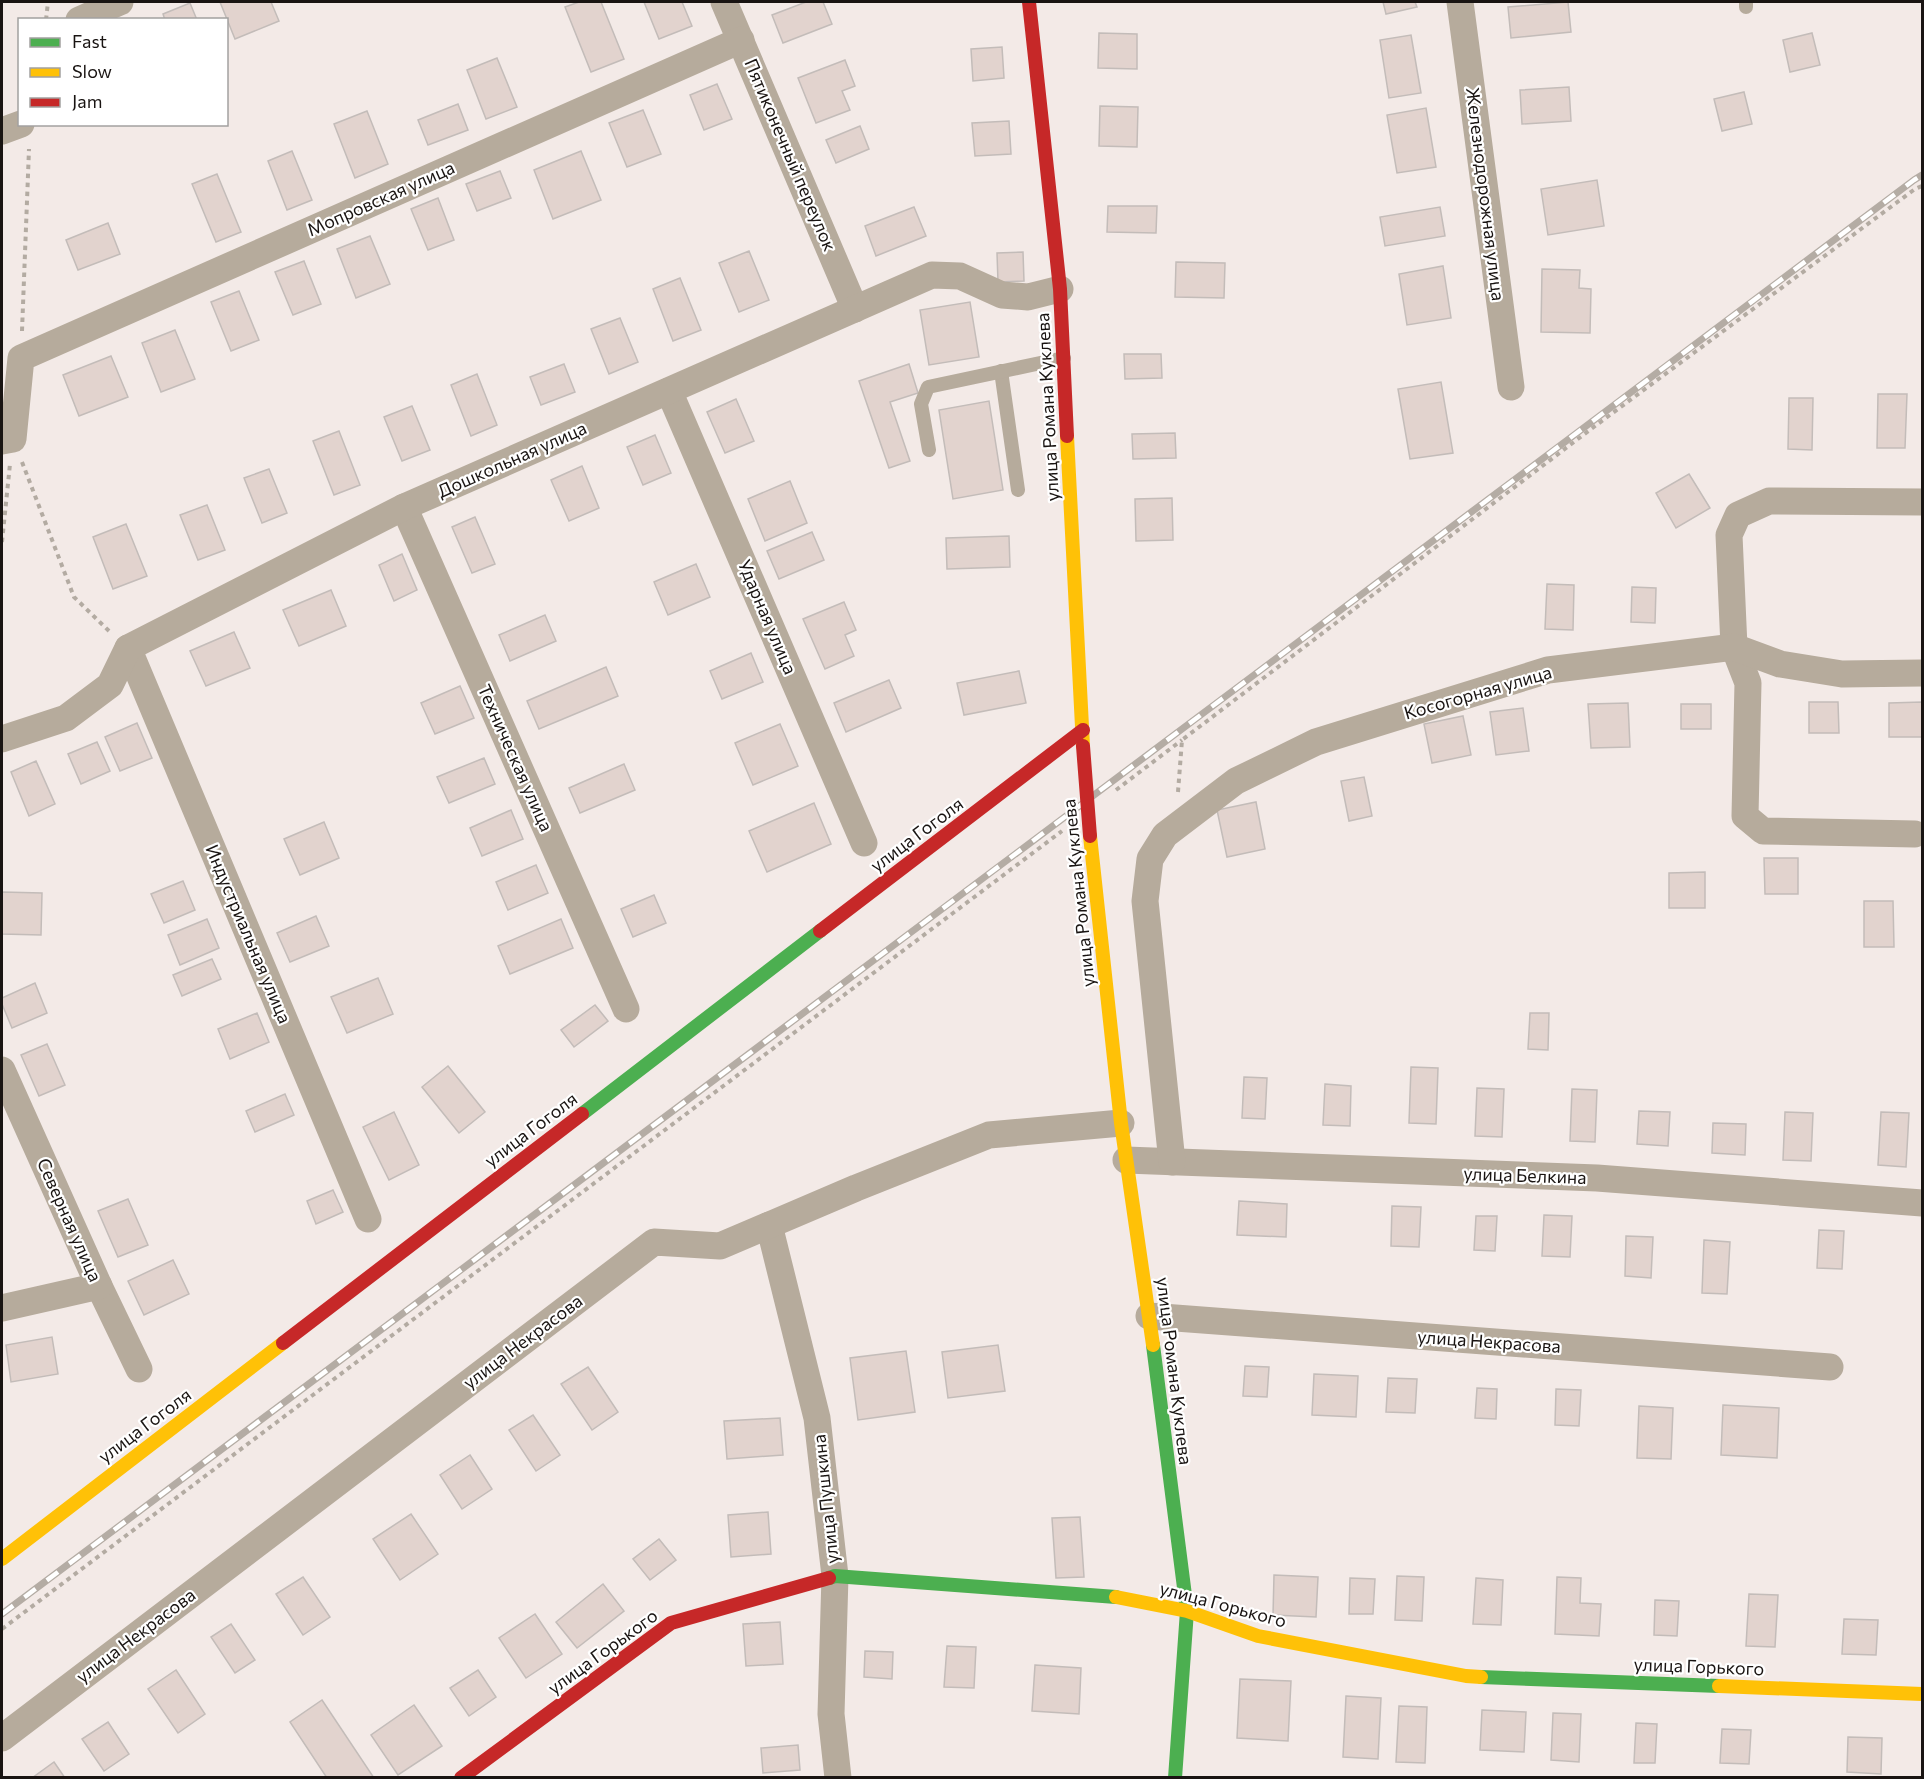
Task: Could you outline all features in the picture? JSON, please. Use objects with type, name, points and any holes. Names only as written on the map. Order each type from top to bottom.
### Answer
[{"type":"street","points":[[84,18],[120,2]]},
{"type":"street","name":"Пятиконечный переулок","points":[[724,2],[855,309]]},
{"type":"street","name":"улица Романа Куклева","points":[[1029,2],[1060,289],[1083,746],[1090,836],[1121,1123],[1187,1611],[1175,1778]]},
{"type":"street","name":"Железнодорожная улица","points":[[1460,2],[1510,387]]},
{"type":"street","name":"Мопровская улица","points":[[21,358],[741,40]]},
{"type":"street","points":[[2,130],[25,136]]},
{"type":"street","name":"Дошкольная улица","points":[[128,648],[404,507],[932,275],[960,276],[1002,295],[1028,297],[1060,289]]},
{"type":"street","points":[[7,440],[21,358]]},
{"type":"street","name":"Ударная улица","points":[[669,391],[864,843]]},
{"type":"street","points":[[1915,834],[1763,831],[1745,816],[1748,683],[1734,647],[1728,535],[1738,515],[1769,501],[1923,502]]},
{"type":"street","name":"Техническая улица","points":[[404,507],[626,1009]]},
{"type":"street","name":"Косогорная улица","points":[[1172,1162],[1145,901],[1150,859],[1165,835],[1236,782],[1316,742],[1548,670],[1734,647],[1780,664],[1842,674],[1923,673]]},
{"type":"street","points":[[2,739],[66,718],[110,685],[128,648]]},
{"type":"street","name":"Индустриальная улица","points":[[128,648],[368,1219]]},
{"type":"street","name":"улица Гоголя","points":[[2,1559],[1083,730]]},
{"type":"street","name":"Северная улица","points":[[2,1070],[139,1369]]},
{"type":"street","name":"улица Некрасова","points":[[2,1738],[654,1242],[720,1246],[989,1135],[1121,1123]]},
{"type":"street","name":"улица Белкина","points":[[1126,1160],[1596,1179],[1923,1203]]},
{"type":"street","name":"улица Пушкина","points":[[769,1225],[817,1418],[835,1576],[831,1714],[838,1778]]},
{"type":"street","points":[[2,1308],[99,1286]]},
{"type":"street","name":"улица Некрасова","points":[[1149,1317],[1830,1367]]},
{"type":"street","name":"улица Горького","points":[[461,1778],[671,1623],[835,1576],[1112,1596],[1187,1611],[1258,1636],[1466,1676],[1923,1694]]},
{"type":"lane","points":[[928,450],[921,404],[928,387],[1064,358]]},
{"type":"lane","points":[[1001,371],[1018,490]]},
{"type":"path","points":[[46,18],[48,2]]},
{"type":"path","points":[[21,358],[25,136]]},
{"type":"path","points":[[1116,790],[1591,429],[1915,189],[1923,186]]},
{"type":"path","points":[[2,542],[7,440]]},
{"type":"path","points":[[7,440],[74,597],[128,648]]},
{"type":"path","points":[[1178,795],[1182,740]]},
{"type":"path","points":[[2,1629],[1068,826]]},
{"type":"building","points":[[220,2],[271,2],[279,21],[235,39]]},
{"type":"building","points":[[579,2],[601,2],[624,59],[591,72],[565,7]]},
{"type":"building","points":[[644,2],[682,2],[692,26],[659,39]]},
{"type":"building","points":[[806,2],[823,2],[832,24],[783,43],[772,15]]},
{"type":"building","points":[[1383,2],[1415,2],[1417,7],[1386,14]]},
{"type":"building","points":[[1568,2],[1571,32],[1511,38],[1508,7]]},
{"type":"building","points":[[190,3],[196,18],[164,18],[163,14]]},
{"type":"building","points":[[1099,33],[1137,34],[1137,69],[1098,68]]},
{"type":"building","points":[[1812,33],[1820,65],[1790,72],[1783,40]]},
{"type":"building","points":[[1411,35],[1421,93],[1389,98],[1380,40]]},
{"type":"building","points":[[1002,47],[1004,78],[973,81],[971,49]]},
{"type":"building","points":[[497,58],[517,107],[486,119],[467,70]]},
{"type":"building","points":[[845,60],[855,86],[842,91],[850,110],[816,123],[798,78]]},
{"type":"building","points":[[717,84],[732,119],[704,130],[690,95]]},
{"type":"building","points":[[1569,87],[1571,121],[1522,124],[1520,90]]},
{"type":"building","points":[[1744,92],[1752,124],[1722,131],[1714,99]]},
{"type":"building","points":[[458,104],[468,130],[428,145],[418,120]]},
{"type":"building","points":[[1100,106],[1138,107],[1137,147],[1099,146]]},
{"type":"building","points":[[1426,108],[1436,167],[1397,173],[1387,115]]},
{"type":"building","points":[[643,110],[661,154],[627,167],[609,123]]},
{"type":"building","points":[[367,111],[388,164],[355,178],[334,124]]},
{"type":"building","points":[[1009,121],[1011,154],[975,156],[972,123]]},
{"type":"building","points":[[860,126],[869,149],[836,163],[826,140]]},
{"type":"building","points":[[292,151],[312,200],[287,210],[268,161]]},
{"type":"building","points":[[581,151],[601,200],[553,219],[534,170]]},
{"type":"building","points":[[500,171],[511,198],[477,211],[466,184]]},
{"type":"building","points":[[217,174],[241,232],[216,242],[192,184]]},
{"type":"building","points":[[1597,180],[1604,226],[1548,235],[1541,189]]},
{"type":"building","points":[[438,198],[454,240],[428,250],[411,209]]},
{"type":"building","points":[[1108,206],[1157,206],[1156,233],[1107,232]]},
{"type":"building","points":[[914,207],[926,236],[876,256],[865,226]]},
{"type":"building","points":[[1440,207],[1445,236],[1385,246],[1380,217]]},
{"type":"building","points":[[108,223],[120,254],[78,270],[66,240]]},
{"type":"building","points":[[370,236],[390,284],[356,298],[337,249]]},
{"type":"building","points":[[749,251],[769,300],[739,312],[719,263]]},
{"type":"building","points":[[1023,252],[1024,281],[998,282],[997,253]]},
{"type":"building","points":[[304,261],[321,304],[293,315],[275,272]]},
{"type":"building","points":[[1176,262],[1225,263],[1224,298],[1175,297]]},
{"type":"building","points":[[1443,266],[1451,318],[1407,325],[1399,274]]},
{"type":"building","points":[[1542,269],[1580,270],[1579,288],[1591,289],[1590,333],[1541,332]]},
{"type":"building","points":[[680,278],[701,330],[673,341],[653,289]]},
{"type":"building","points":[[239,291],[259,340],[231,351],[211,302]]},
{"type":"building","points":[[970,302],[979,357],[929,365],[920,310]]},
{"type":"building","points":[[620,318],[638,362],[609,374],[591,329]]},
{"type":"building","points":[[175,330],[195,379],[161,392],[142,343]]},
{"type":"building","points":[[1124,354],[1161,354],[1162,378],[1125,379]]},
{"type":"building","points":[[111,356],[128,397],[79,416],[63,375]]},
{"type":"building","points":[[564,364],[575,392],[541,405],[530,377]]},
{"type":"building","points":[[909,364],[918,393],[890,402],[910,461],[889,468],[859,381]]},
{"type":"building","points":[[477,374],[497,425],[471,436],[451,385]]},
{"type":"building","points":[[1441,382],[1453,453],[1410,459],[1398,389]]},
{"type":"building","points":[[1878,394],[1907,394],[1905,448],[1877,448]]},
{"type":"building","points":[[1789,398],[1813,398],[1812,450],[1788,449]]},
{"type":"building","points":[[736,399],[754,441],[725,453],[707,412]]},
{"type":"building","points":[[989,401],[1003,490],[953,499],[939,410]]},
{"type":"building","points":[[412,406],[430,450],[402,461],[384,417]]},
{"type":"building","points":[[339,431],[360,485],[334,495],[313,441]]},
{"type":"building","points":[[1175,433],[1176,458],[1133,459],[1132,434]]},
{"type":"building","points":[[655,435],[671,473],[643,485],[627,447]]},
{"type":"building","points":[[582,466],[599,508],[569,521],[551,480]]},
{"type":"building","points":[[269,469],[287,513],[262,523],[244,478]]},
{"type":"building","points":[[1689,474],[1710,508],[1676,528],[1656,493]]},
{"type":"building","points":[[790,481],[807,523],[765,541],[748,499]]},
{"type":"building","points":[[1172,498],[1173,540],[1136,541],[1135,499]]},
{"type":"building","points":[[207,505],[225,550],[198,560],[180,515]]},
{"type":"building","points":[[475,517],[495,564],[472,573],[452,527]]},
{"type":"building","points":[[126,524],[147,576],[113,589],[93,537]]},
{"type":"building","points":[[812,532],[824,560],[779,579],[767,551]]},
{"type":"building","points":[[1009,536],[1010,567],[947,569],[946,538]]},
{"type":"building","points":[[402,554],[417,590],[394,601],[379,565]]},
{"type":"building","points":[[696,564],[710,597],[668,615],[654,582]]},
{"type":"building","points":[[1547,584],[1574,585],[1573,630],[1545,629]]},
{"type":"building","points":[[1632,587],[1656,588],[1655,623],[1631,622]]},
{"type":"building","points":[[331,590],[346,626],[299,646],[283,610]]},
{"type":"building","points":[[844,602],[856,630],[845,635],[854,656],[825,669],[803,619]]},
{"type":"building","points":[[545,615],[556,641],[510,661],[499,635]]},
{"type":"building","points":[[234,632],[250,668],[206,686],[190,651]]},
{"type":"building","points":[[751,653],[763,682],[722,699],[710,671]]},
{"type":"building","points":[[606,667],[618,696],[539,729],[527,701]]},
{"type":"building","points":[[1019,671],[1026,703],[964,715],[957,683]]},
{"type":"building","points":[[889,680],[901,708],[846,732],[834,703]]},
{"type":"building","points":[[460,686],[474,718],[435,734],[421,703]]},
{"type":"building","points":[[1809,702],[1838,702],[1839,733],[1809,733]]},
{"type":"building","points":[[1922,702],[1922,737],[1889,737],[1889,703]]},
{"type":"building","points":[[1628,703],[1630,747],[1591,748],[1588,704]]},
{"type":"building","points":[[1681,704],[1711,704],[1711,729],[1681,729]]},
{"type":"building","points":[[1523,708],[1529,751],[1496,755],[1490,712]]},
{"type":"building","points":[[1463,716],[1471,755],[1432,763],[1424,724]]},
{"type":"building","points":[[137,723],[152,758],[120,771],[105,737]]},
{"type":"building","points":[[780,724],[798,766],[753,785],[735,743]]},
{"type":"building","points":[[97,742],[110,771],[81,784],[68,754]]},
{"type":"building","points":[[484,758],[495,784],[449,803],[437,777]]},
{"type":"building","points":[[36,761],[55,804],[29,816],[11,772]]},
{"type":"building","points":[[624,764],[635,790],[580,813],[569,788]]},
{"type":"building","points":[[1364,777],[1372,816],[1349,821],[1341,781]]},
{"type":"building","points":[[1256,802],[1265,849],[1227,857],[1217,810]]},
{"type":"building","points":[[814,803],[831,844],[767,872],[749,831]]},
{"type":"building","points":[[511,810],[523,839],[482,856],[470,828]]},
{"type":"building","points":[[324,822],[339,858],[300,875],[284,839]]},
{"type":"building","points":[[1764,858],[1798,858],[1798,894],[1765,894]]},
{"type":"building","points":[[536,865],[548,893],[508,910],[496,882]]},
{"type":"building","points":[[1705,872],[1705,908],[1669,908],[1669,873]]},
{"type":"building","points":[[183,881],[195,910],[164,923],[151,894]]},
{"type":"building","points":[[2,892],[42,893],[41,935],[2,934]]},
{"type":"building","points":[[654,895],[666,923],[633,937],[621,909]]},
{"type":"building","points":[[1864,901],[1893,901],[1894,947],[1864,947]]},
{"type":"building","points":[[316,916],[329,946],[290,962],[277,933]]},
{"type":"building","points":[[207,919],[219,948],[180,965],[168,935]]},
{"type":"building","points":[[561,919],[573,948],[510,974],[498,946]]},
{"type":"building","points":[[212,959],[221,979],[182,996],[173,975]]},
{"type":"building","points":[[378,978],[393,1014],[347,1033],[331,997]]},
{"type":"building","points":[[35,983],[47,1013],[12,1028],[2,1004],[2,998]]},
{"type":"building","points":[[595,1005],[608,1021],[574,1047],[561,1030]]},
{"type":"building","points":[[257,1013],[269,1042],[230,1059],[218,1029]]},
{"type":"building","points":[[1530,1013],[1549,1013],[1548,1050],[1528,1049]]},
{"type":"building","points":[[47,1044],[65,1085],[39,1096],[21,1055]]},
{"type":"building","points":[[448,1066],[485,1112],[459,1133],[422,1087]]},
{"type":"building","points":[[1411,1067],[1438,1068],[1436,1124],[1409,1123]]},
{"type":"building","points":[[1244,1077],[1267,1078],[1265,1119],[1242,1118]]},
{"type":"building","points":[[1325,1084],[1351,1086],[1350,1126],[1323,1125]]},
{"type":"building","points":[[1477,1088],[1504,1089],[1502,1137],[1475,1136]]},
{"type":"building","points":[[1572,1089],[1597,1090],[1595,1142],[1570,1141]]},
{"type":"building","points":[[285,1094],[294,1115],[255,1132],[246,1111]]},
{"type":"building","points":[[1639,1111],[1670,1112],[1668,1146],[1637,1144]]},
{"type":"building","points":[[394,1112],[419,1165],[389,1180],[363,1127]]},
{"type":"building","points":[[1785,1112],[1813,1113],[1811,1161],[1783,1160]]},
{"type":"building","points":[[1881,1112],[1909,1113],[1906,1167],[1878,1165]]},
{"type":"building","points":[[1713,1123],[1746,1124],[1745,1155],[1712,1153]]},
{"type":"building","points":[[333,1190],[343,1212],[316,1224],[307,1201]]},
{"type":"building","points":[[128,1199],[148,1245],[118,1257],[98,1211]]},
{"type":"building","points":[[1239,1201],[1287,1204],[1286,1237],[1237,1235]]},
{"type":"building","points":[[1392,1206],[1421,1207],[1419,1247],[1391,1246]]},
{"type":"building","points":[[1544,1215],[1572,1216],[1570,1257],[1542,1256]]},
{"type":"building","points":[[1476,1216],[1497,1216],[1495,1251],[1474,1250]]},
{"type":"building","points":[[1819,1230],[1844,1231],[1842,1269],[1817,1268]]},
{"type":"building","points":[[1626,1236],[1653,1237],[1651,1278],[1625,1276]]},
{"type":"building","points":[[1704,1240],[1730,1242],[1727,1294],[1702,1293]]},
{"type":"building","points":[[173,1260],[189,1294],[144,1315],[128,1281]]},
{"type":"building","points":[[52,1337],[58,1374],[11,1382],[6,1345]]},
{"type":"building","points":[[998,1345],[1005,1391],[948,1398],[942,1352]]},
{"type":"building","points":[[906,1351],[915,1412],[858,1420],[850,1358]]},
{"type":"building","points":[[1245,1366],[1269,1367],[1267,1397],[1243,1396]]},
{"type":"building","points":[[588,1367],[618,1412],[592,1430],[561,1384]]},
{"type":"building","points":[[1314,1374],[1358,1376],[1356,1417],[1312,1415]]},
{"type":"building","points":[[1388,1378],[1417,1379],[1415,1413],[1386,1412]]},
{"type":"building","points":[[1477,1388],[1497,1389],[1496,1419],[1475,1418]]},
{"type":"building","points":[[1556,1389],[1581,1390],[1579,1426],[1555,1425]]},
{"type":"building","points":[[1723,1405],[1779,1408],[1777,1458],[1721,1455]]},
{"type":"building","points":[[1639,1406],[1673,1408],[1671,1459],[1637,1458]]},
{"type":"building","points":[[533,1415],[560,1455],[536,1471],[509,1430]]},
{"type":"building","points":[[780,1418],[783,1455],[727,1459],[724,1421]]},
{"type":"building","points":[[470,1455],[492,1489],[462,1509],[440,1475]]},
{"type":"building","points":[[768,1512],[771,1554],[731,1557],[728,1515]]},
{"type":"building","points":[[411,1514],[438,1554],[400,1580],[373,1539]]},
{"type":"building","points":[[1080,1517],[1084,1577],[1056,1578],[1052,1518]]},
{"type":"building","points":[[659,1539],[676,1560],[650,1580],[633,1559]]},
{"type":"building","points":[[1274,1575],[1318,1577],[1316,1617],[1273,1615]]},
{"type":"building","points":[[1397,1576],[1424,1577],[1422,1621],[1395,1620]]},
{"type":"building","points":[[303,1577],[330,1617],[303,1635],[276,1594]]},
{"type":"building","points":[[1557,1577],[1581,1578],[1580,1603],[1601,1604],[1599,1636],[1555,1634]]},
{"type":"building","points":[[1350,1578],[1375,1579],[1373,1614],[1349,1614]]},
{"type":"building","points":[[1476,1578],[1503,1580],[1501,1625],[1473,1624]]},
{"type":"building","points":[[603,1584],[624,1611],[577,1648],[556,1622]]},
{"type":"building","points":[[1749,1594],[1778,1595],[1775,1647],[1746,1646]]},
{"type":"building","points":[[1655,1600],[1679,1601],[1677,1636],[1654,1635]]},
{"type":"building","points":[[535,1614],[562,1654],[526,1678],[499,1638]]},
{"type":"building","points":[[1844,1619],[1878,1620],[1876,1655],[1842,1654]]},
{"type":"building","points":[[780,1622],[783,1664],[746,1666],[743,1624]]},
{"type":"building","points":[[231,1624],[255,1660],[235,1673],[211,1637]]},
{"type":"building","points":[[947,1646],[976,1647],[974,1688],[944,1687]]},
{"type":"building","points":[[865,1651],[893,1652],[892,1679],[864,1677]]},
{"type":"building","points":[[1035,1665],[1081,1668],[1079,1714],[1032,1711]]},
{"type":"building","points":[[176,1670],[205,1714],[178,1733],[148,1689]]},
{"type":"building","points":[[478,1670],[496,1697],[469,1716],[450,1688]]},
{"type":"building","points":[[1240,1679],[1291,1681],[1288,1741],[1237,1738]]},
{"type":"building","points":[[1346,1696],[1381,1698],[1378,1759],[1343,1757]]},
{"type":"building","points":[[322,1700],[374,1778],[327,1778],[290,1722]]},
{"type":"building","points":[[414,1705],[442,1746],[398,1775],[371,1735]]},
{"type":"building","points":[[1399,1706],[1427,1707],[1425,1763],[1396,1762]]},
{"type":"building","points":[[1482,1710],[1526,1712],[1524,1752],[1480,1750]]},
{"type":"building","points":[[1553,1713],[1581,1714],[1579,1762],[1551,1760]]},
{"type":"building","points":[[108,1722],[129,1754],[104,1771],[82,1739]]},
{"type":"building","points":[[1636,1723],[1657,1724],[1655,1763],[1634,1763]]},
{"type":"building","points":[[1722,1729],[1751,1730],[1749,1764],[1720,1763]]},
{"type":"building","points":[[1848,1737],[1882,1738],[1881,1774],[1847,1772]]},
{"type":"building","points":[[798,1745],[800,1770],[763,1773],[761,1748]]},
{"type":"building","points":[[54,1762],[65,1778],[32,1778]]},
{"type":"railway","points":[[2,1614],[1922,175]]},
{"type":"traffic: fast","points":[[582,1114],[820,931]]},
{"type":"traffic: fast","points":[[1153,1345],[1187,1611],[1175,1778]]},
{"type":"traffic: fast","points":[[829,1578],[835,1576],[1116,1597]]},
{"type":"traffic: fast","points":[[1481,1677],[1719,1686]]},
{"type":"traffic: slow","points":[[1067,436],[1083,746]]},
{"type":"traffic: slow","points":[[1090,836],[1121,1123],[1153,1345]]},
{"type":"traffic: slow","points":[[2,1559],[283,1343]]},
{"type":"traffic: slow","points":[[1116,1597],[1187,1611],[1258,1636],[1481,1677]]},
{"type":"traffic: slow","points":[[1719,1686],[1922,1694]]},
{"type":"traffic: jam","points":[[1029,2],[1060,289],[1067,436]]},
{"type":"traffic: jam","points":[[820,931],[1083,730]]},
{"type":"traffic: jam","points":[[1083,746],[1090,836]]},
{"type":"traffic: jam","points":[[283,1343],[582,1114]]},
{"type":"traffic: jam","points":[[461,1778],[671,1623],[829,1578]]}]
